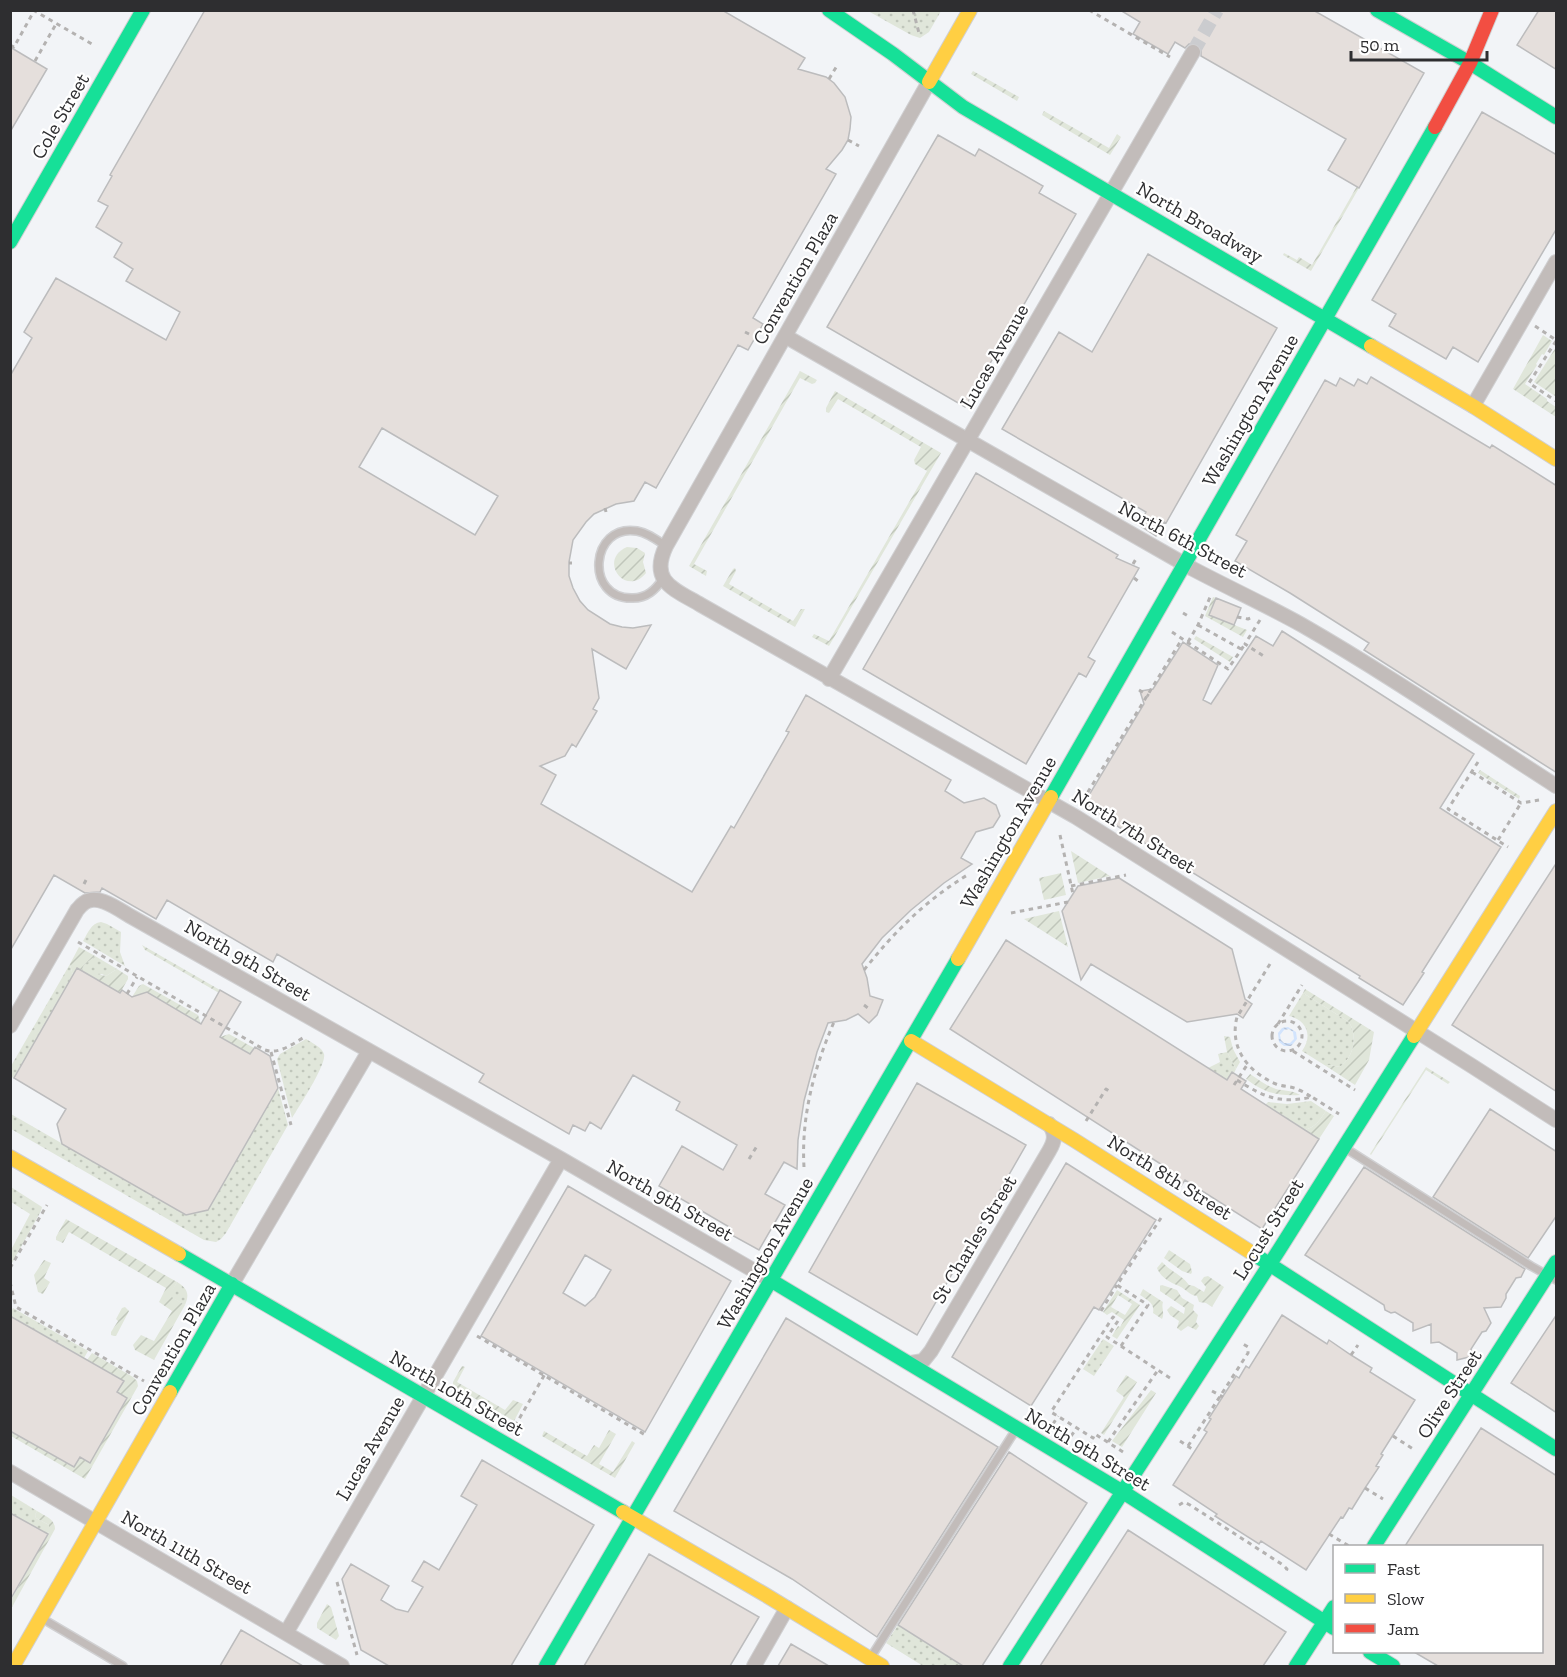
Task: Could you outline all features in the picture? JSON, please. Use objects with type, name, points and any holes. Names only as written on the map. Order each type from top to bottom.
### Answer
[{"type":"street","name":"Cole Street","points":[[10,242],[143,10]]},
{"type":"street","name":"North Broadway","points":[[829,10],[893,54],[963,107],[1325,318],[1557,459]]},
{"type":"street","name":"Convention Plaza","points":[[661,573],[660,560],[666,546],[970,10]]},
{"type":"street","points":[[1377,10],[1470,63],[1557,117]]},
{"type":"street","name":"Washington Avenue","points":[[546,1666],[911,1041],[1454,94],[1470,63],[1492,10]]},
{"type":"street","name":"Lucas Avenue","points":[[829,679],[1193,52]]},
{"type":"street","points":[[10,210],[24,218]]},
{"type":"street","points":[[1473,406],[1557,262]]},
{"type":"street","name":"North 6th Street","points":[[785,336],[1184,564],[1271,608],[1346,651],[1557,786]]},
{"type":"street","name":"North 7th Street","points":[[661,573],[671,588],[1076,817],[1557,1120]]},
{"type":"street","name":"Locust Street","points":[[1010,1666],[1270,1263],[1557,811]]},
{"type":"street","name":"North 9th Street","points":[[10,1026],[73,917],[85,902],[95,899],[130,916],[561,1159],[772,1281],[1123,1492],[1330,1625]]},
{"type":"street","name":"North 8th Street","points":[[911,1041],[1049,1124],[1270,1263],[1557,1449]]},
{"type":"street","name":"Convention Plaza","points":[[13,1666],[232,1284],[369,1051]]},
{"type":"street","name":"St Charles Street","points":[[911,1363],[918,1363],[927,1358],[1049,1151],[1054,1134],[1049,1124]]},
{"type":"street","name":"North 10th Street","points":[[10,1157],[423,1395],[787,1608],[876,1663]]},
{"type":"street","name":"Lucas Avenue","points":[[286,1633],[561,1159]]},
{"type":"street","name":"Olive Street","points":[[1375,1545],[1472,1395],[1552,1278],[1557,1262]]},
{"type":"street","name":"North 11th Street","points":[[10,1472],[342,1666]]},
{"type":"street","points":[[754,1666],[787,1608]]},
{"type":"street","points":[[1296,1666],[1330,1625]]},
{"type":"street","points":[[1372,1653],[1393,1666]]},
{"type":"lane","points":[[661,573],[649,594],[638,598],[628,598],[608,589],[598,570],[598,559],[608,541],[616,534],[626,531],[646,533],[666,546]]},
{"type":"lane","points":[[1344,1147],[1552,1278]]},
{"type":"lane","points":[[876,1663],[1016,1429]]},
{"type":"lane","points":[[41,1618],[123,1666]]},
{"type":"path","points":[[913,10],[919,33]]},
{"type":"path","points":[[1089,10],[1170,57]]},
{"type":"path","points":[[10,45],[14,46],[33,11],[92,44]]},
{"type":"path","points":[[35,61],[56,24]]},
{"type":"path","points":[[829,79],[838,64]]},
{"type":"path","points":[[848,140],[860,146]]},
{"type":"path","points":[[1534,326],[1557,340],[1529,383],[1556,399]]},
{"type":"path","points":[[746,332],[751,335]]},
{"type":"path","points":[[1133,564],[1136,559]]},
{"type":"path","points":[[1134,578],[1138,581]]},
{"type":"path","points":[[1188,642],[1198,625],[1211,593]]},
{"type":"path","points":[[1183,613],[1188,616]]},
{"type":"path","points":[[1237,617],[1248,619],[1255,613]]},
{"type":"path","points":[[1172,632],[1228,669],[1261,619]]},
{"type":"path","points":[[1198,625],[1242,649]]},
{"type":"path","points":[[1083,800],[1182,639]]},
{"type":"path","points":[[1245,644],[1265,657]]},
{"type":"path","points":[[1139,690],[1148,696]]},
{"type":"path","points":[[1478,762],[1448,808],[1508,847]]},
{"type":"path","points":[[1472,772],[1521,803],[1539,801]]},
{"type":"path","points":[[1498,840],[1521,803]]},
{"type":"path","points":[[1060,835],[1073,894]]},
{"type":"path","points":[[864,970],[920,908],[969,874]]},
{"type":"path","points":[[1071,886],[1126,875]]},
{"type":"path","points":[[84,884],[87,878]]},
{"type":"path","points":[[1011,913],[1068,902]]},
{"type":"path","points":[[78,942],[265,1050],[271,1052],[288,1047],[306,1036]]},
{"type":"path","points":[[1270,964],[1237,1017],[1234,1033],[1239,1051],[1247,1065],[1267,1080],[1300,1090],[1339,1114]]},
{"type":"path","points":[[128,994],[137,976]]},
{"type":"path","points":[[1302,985],[1273,1032],[1273,1042],[1284,1051],[1293,1051],[1355,1090]]},
{"type":"path","points":[[1236,1003],[1242,1007]]},
{"type":"path","points":[[864,1005],[868,1008]]},
{"type":"path","points":[[1278,1024],[1288,1021],[1301,1028],[1303,1039],[1293,1051]]},
{"type":"path","points":[[804,1167],[802,1148],[808,1102],[821,1055],[834,1022]]},
{"type":"path","points":[[271,1052],[291,1125]]},
{"type":"path","points":[[1234,1085],[1247,1065]]},
{"type":"path","points":[[1237,1080],[1258,1093],[1275,1099],[1291,1101],[1312,1097]]},
{"type":"path","points":[[1086,1121],[1106,1089],[1109,1091]]},
{"type":"path","points":[[749,1159],[757,1146]]},
{"type":"path","points":[[10,1268],[47,1205]]},
{"type":"path","points":[[1101,1311],[1161,1218]]},
{"type":"path","points":[[10,1282],[16,1307],[144,1381]]},
{"type":"path","points":[[1117,1285],[1148,1305],[1121,1346]]},
{"type":"path","points":[[1093,1438],[1051,1412],[1113,1317],[1118,1321],[1109,1336],[1170,1378]]},
{"type":"path","points":[[477,1336],[647,1436]]},
{"type":"path","points":[[1188,1446],[1248,1353],[1248,1347],[1243,1344]]},
{"type":"path","points":[[1351,1355],[1358,1345]]},
{"type":"path","points":[[1108,1442],[1158,1370]]},
{"type":"path","points":[[515,1426],[544,1375]]},
{"type":"path","points":[[1212,1391],[1222,1396]]},
{"type":"path","points":[[1053,1424],[1058,1416]]},
{"type":"path","points":[[1071,1436],[1077,1428]]},
{"type":"path","points":[[1088,1446],[1095,1434],[1122,1452]]},
{"type":"path","points":[[1393,1436],[1415,1450]]},
{"type":"path","points":[[1180,1441],[1195,1451]]},
{"type":"path","points":[[1365,1488],[1383,1499]]},
{"type":"path","points":[[1178,1506],[1182,1502],[1186,1503],[1236,1532],[1285,1566],[1287,1569],[1285,1574]]},
{"type":"path","points":[[1232,1539],[1236,1532]]},
{"type":"path","points":[[1329,1534],[1347,1545]]},
{"type":"path","points":[[337,1582],[357,1655]]},
{"type":"shaded area","points":[[868,11],[941,11],[929,32],[920,38]]},
{"type":"shaded area","points":[[973,71],[1019,97],[1017,101],[971,74]]},
{"type":"shaded area","points":[[1044,111],[1109,148],[1117,134],[1121,137],[1110,155],[1042,115]]},
{"type":"shaded area","points":[[1357,186],[1359,188],[1311,271],[1283,255],[1284,253],[1297,260],[1299,257],[1312,265]]},
{"type":"shaded area","points":[[1543,335],[1552,341],[1525,384],[1556,407],[1556,417],[1513,389]]},
{"type":"shaded area","points":[[1556,347],[1556,393],[1555,396],[1534,382]]},
{"type":"shaded area","points":[[800,371],[817,380],[812,384],[800,378],[694,564],[707,571],[706,576],[689,566]]},
{"type":"shaded area","points":[[835,391],[941,453],[829,646],[812,637],[814,634],[829,641],[927,471],[915,464],[914,460],[921,447],[838,399],[829,413],[826,412]]},
{"type":"shaded area","points":[[627,547],[637,548],[645,553],[643,562],[646,573],[638,580],[623,579],[615,568],[614,560],[618,553]]},
{"type":"shaded area","points":[[735,568],[736,571],[729,584],[793,621],[801,609],[805,609],[795,627],[723,586]]},
{"type":"shaded area","points":[[1213,597],[1216,598],[1209,615],[1247,630],[1243,637],[1205,616]]},
{"type":"shaded area","points":[[1196,636],[1233,657],[1230,662],[1194,639]]},
{"type":"shaded area","points":[[1480,770],[1520,796],[1519,799],[1478,773]]},
{"type":"shaded area","points":[[1071,851],[1110,876],[1078,883]]},
{"type":"shaded area","points":[[1061,873],[1066,895],[1044,900],[1039,878]]},
{"type":"shaded area","points":[[1059,911],[1068,947],[1024,919]]},
{"type":"shaded area","points":[[101,922],[121,932],[120,952],[125,966],[83,941],[92,926]]},
{"type":"shaded area","points":[[142,945],[220,990],[219,993],[145,950]]},
{"type":"shaded area","points":[[79,947],[95,956],[73,976],[70,964]]},
{"type":"shaded area","points":[[95,956],[117,969],[106,976],[102,974],[92,977],[81,971],[84,965]]},
{"type":"shaded area","points":[[70,964],[73,976],[14,1078],[11,1077],[11,1066]]},
{"type":"shaded area","points":[[117,969],[128,976],[120,993],[92,977],[97,974],[106,976]]},
{"type":"shaded area","points":[[143,984],[198,1015],[201,1024],[147,992],[132,997]]},
{"type":"shaded area","points":[[1305,989],[1374,1032],[1369,1060],[1355,1085],[1326,1066],[1340,1067],[1349,1058],[1354,1040],[1349,1022],[1303,993]]},
{"type":"shaded area","points":[[1303,993],[1349,1022],[1352,1028],[1353,1046],[1349,1058],[1340,1067],[1326,1066],[1302,1051],[1307,1040],[1306,1029],[1300,1021],[1289,1016]]},
{"type":"shaded area","points":[[229,1034],[254,1048],[251,1054],[220,1037]]},
{"type":"shaded area","points":[[1224,1036],[1230,1037],[1240,1062],[1236,1069],[1227,1052]]},
{"type":"shaded area","points":[[306,1039],[321,1049],[324,1059],[317,1076],[292,1118],[277,1059],[280,1054]]},
{"type":"shaded area","points":[[1227,1052],[1236,1069],[1227,1080],[1208,1068],[1220,1062],[1218,1054]]},
{"type":"shaded area","points":[[1426,1067],[1450,1082],[1448,1084],[1426,1070],[1371,1155],[1370,1154]]},
{"type":"shaded area","points":[[1250,1074],[1273,1088],[1300,1095],[1277,1094],[1259,1088],[1246,1079]]},
{"type":"shaded area","points":[[278,1088],[288,1125],[226,1233],[216,1242],[204,1240],[11,1129],[11,1114],[186,1215],[208,1210]]},
{"type":"shaded area","points":[[1311,1101],[1326,1111],[1319,1121],[1304,1130],[1265,1105],[1268,1102],[1287,1104]]},
{"type":"shaded area","points":[[1326,1111],[1334,1116],[1319,1139],[1304,1130],[1319,1121]]},
{"type":"shaded area","points":[[11,1187],[42,1207],[11,1265],[11,1250],[30,1214],[11,1202]]},
{"type":"shaded area","points":[[66,1219],[177,1282],[170,1296],[185,1305],[154,1360],[135,1350],[133,1345],[141,1335],[154,1341],[172,1311],[159,1302],[166,1288],[69,1232],[63,1243],[56,1240]]},
{"type":"shaded area","points":[[1169,1250],[1190,1264],[1191,1274],[1182,1271],[1164,1258]]},
{"type":"shaded area","points":[[44,1260],[51,1263],[44,1278],[50,1282],[43,1294],[38,1292],[34,1275]]},
{"type":"shaded area","points":[[1162,1262],[1189,1285],[1204,1292],[1206,1287],[1201,1281],[1208,1276],[1224,1287],[1212,1307],[1199,1302],[1197,1296],[1163,1277],[1157,1268]]},
{"type":"shaded area","points":[[177,1282],[187,1292],[185,1305],[169,1296]]},
{"type":"shaded area","points":[[1162,1285],[1177,1290],[1182,1298],[1194,1305],[1193,1310],[1198,1315],[1196,1322],[1199,1326],[1196,1330],[1188,1326],[1181,1331],[1177,1328],[1179,1321],[1167,1310],[1171,1306],[1184,1314],[1185,1308],[1160,1291]]},
{"type":"shaded area","points":[[1143,1289],[1163,1302],[1162,1319],[1153,1313],[1152,1304],[1140,1295]]},
{"type":"shaded area","points":[[1117,1290],[1140,1305],[1117,1339],[1112,1336],[1124,1320],[1112,1312],[1107,1315],[1103,1312]],"holes":[[[1118,1295],[1132,1304],[1125,1315],[1111,1307]]]},
{"type":"shaded area","points":[[125,1307],[129,1311],[116,1336],[111,1335],[118,1321],[116,1319]]},
{"type":"shaded area","points":[[13,1308],[88,1351],[84,1358],[11,1316]]},
{"type":"shaded area","points":[[1103,1339],[1114,1346],[1094,1376],[1083,1369]]},
{"type":"shaded area","points":[[92,1353],[133,1377],[138,1386],[85,1479],[11,1436],[11,1431],[73,1467],[80,1457],[90,1462],[117,1392],[124,1381],[87,1360]]},
{"type":"shaded area","points":[[462,1366],[465,1367],[457,1382],[505,1410],[513,1400],[523,1404],[514,1421],[453,1386]]},
{"type":"shaded area","points":[[1126,1375],[1137,1382],[1104,1435],[1101,1433],[1124,1397],[1116,1391]]},
{"type":"shaded area","points":[[1151,1390],[1156,1393],[1122,1447],[1112,1441]]},
{"type":"shaded area","points":[[609,1430],[616,1434],[599,1464],[613,1472],[632,1441],[635,1443],[615,1478],[542,1436],[544,1431],[587,1456],[594,1445],[599,1448]]},
{"type":"shaded area","points":[[11,1495],[37,1511],[36,1518],[49,1525],[48,1535],[11,1513]]},
{"type":"shaded area","points":[[37,1511],[51,1520],[55,1529],[11,1609],[11,1600],[49,1532],[49,1525],[36,1518]]},
{"type":"shaded area","points":[[327,1604],[331,1607],[339,1636],[336,1640],[317,1628],[317,1623]]},
{"type":"shaded area","points":[[898,1625],[963,1666],[923,1666],[886,1643]]},
{"type":"water","points":[[1288,1027],[1296,1032],[1297,1039],[1291,1046],[1284,1046],[1279,1042],[1278,1033],[1282,1028]],"holes":[[[1289,1029],[1293,1032],[1294,1039],[1290,1043],[1284,1043],[1281,1040],[1280,1035],[1284,1030]]]},
{"type":"building","points":[[205,10],[722,10],[805,58],[798,69],[826,77],[845,97],[851,117],[848,140],[826,169],[836,174],[753,318],[763,324],[748,350],[738,345],[656,488],[645,482],[634,501],[616,504],[594,514],[573,540],[569,576],[580,601],[588,610],[610,624],[622,627],[651,625],[626,669],[592,649],[599,698],[593,709],[597,711],[576,747],[572,744],[565,756],[540,766],[556,775],[541,804],[692,892],[731,826],[734,828],[789,732],[786,731],[806,695],[951,780],[945,791],[964,803],[984,798],[996,805],[1000,816],[993,827],[976,832],[961,858],[972,864],[911,910],[882,938],[862,964],[870,996],[883,1000],[877,1015],[869,1023],[858,1014],[846,1020],[828,1023],[817,1052],[804,1101],[798,1140],[797,1169],[784,1162],[765,1194],[785,1205],[759,1250],[728,1233],[731,1228],[659,1186],[682,1146],[723,1170],[737,1145],[676,1110],[680,1102],[633,1075],[601,1129],[590,1122],[585,1131],[573,1125],[569,1134],[479,1082],[484,1074],[277,954],[273,962],[167,900],[156,919],[102,888],[100,892],[85,893],[54,875],[10,951],[10,376],[32,338],[24,332],[56,278],[166,340],[180,312],[126,281],[133,269],[114,257],[122,243],[96,227],[108,206],[98,201],[112,176],[110,175]],"holes":[[[382,428],[498,496],[475,535],[359,467]]]},
{"type":"building","points":[[1120,10],[1313,10],[1424,73],[1359,188],[1328,170],[1346,139],[1201,56],[1201,48],[1197,44],[1189,44],[1185,48],[1175,42],[1168,54],[1133,34],[1140,22]]},
{"type":"building","points":[[1539,10],[1557,10],[1557,70],[1517,45]]},
{"type":"building","points":[[10,47],[47,69],[10,132]]},
{"type":"building","points":[[1482,112],[1557,155],[1557,228],[1478,362],[1453,347],[1446,359],[1389,326],[1396,314],[1372,300]]},
{"type":"building","points":[[938,135],[975,156],[979,149],[1043,186],[1039,193],[1076,214],[965,407],[827,327]]},
{"type":"building","points":[[1148,254],[1277,328],[1166,523],[1164,522],[1156,536],[1139,525],[1146,512],[1002,429],[1059,332],[1092,352]]},
{"type":"building","points":[[1371,377],[1490,448],[1492,445],[1557,486],[1557,773],[1364,650],[1369,643],[1235,561],[1247,541],[1236,535],[1325,380],[1336,386],[1340,378],[1354,386],[1358,379],[1367,384]]},
{"type":"building","points":[[976,473],[1118,555],[1116,558],[1139,568],[1088,657],[1095,661],[1086,677],[1079,673],[1026,764],[863,669]]},
{"type":"building","points":[[1216,598],[1241,608],[1234,625],[1209,615]]},
{"type":"building","points":[[1282,631],[1474,754],[1440,808],[1501,847],[1403,1005],[1359,978],[1360,976],[1083,805],[1144,704],[1140,691],[1153,689],[1183,642],[1218,665],[1203,700],[1211,704],[1256,636],[1273,646]]},
{"type":"building","points":[[1557,862],[1557,1092],[1452,1025]]},
{"type":"building","points":[[1119,878],[1232,949],[1245,999],[1252,1004],[1243,1018],[1237,1014],[1187,1022],[1091,964],[1081,980],[1062,911],[1078,886]]},
{"type":"building","points":[[1006,940],[1227,1080],[1232,1072],[1246,1081],[1241,1089],[1319,1139],[1262,1229],[1185,1180],[1181,1186],[1163,1174],[1167,1168],[950,1029]]},
{"type":"building","points":[[77,968],[120,993],[122,990],[132,997],[147,992],[201,1024],[220,990],[241,1002],[220,1037],[250,1054],[255,1047],[270,1056],[278,1088],[208,1210],[186,1215],[62,1144],[57,1124],[66,1109],[14,1078]]},
{"type":"building","points":[[917,1083],[1026,1145],[917,1335],[809,1272]]},
{"type":"building","points":[[1490,1109],[1557,1152],[1557,1215],[1528,1258],[1433,1197]]},
{"type":"building","points":[[1066,1163],[1156,1220],[1099,1310],[1094,1307],[1031,1406],[952,1357]]},
{"type":"building","points":[[1364,1167],[1525,1269],[1521,1277],[1516,1278],[1501,1307],[1484,1308],[1491,1323],[1471,1349],[1473,1356],[1457,1360],[1457,1353],[1439,1342],[1431,1343],[1431,1324],[1413,1331],[1413,1323],[1395,1312],[1385,1310],[1384,1305],[1305,1255]]},
{"type":"building","points":[[568,1186],[731,1281],[645,1432],[481,1336]],"holes":[[[585,1255],[611,1270],[595,1297],[585,1306],[563,1293]]]},
{"type":"building","points":[[1557,1314],[1557,1413],[1511,1383]]},
{"type":"building","points":[[1282,1315],[1327,1344],[1329,1340],[1372,1368],[1370,1372],[1415,1400],[1381,1454],[1383,1455],[1376,1466],[1379,1467],[1352,1509],[1349,1508],[1343,1518],[1341,1517],[1306,1570],[1261,1541],[1259,1544],[1215,1516],[1217,1514],[1173,1485],[1207,1432],[1204,1430],[1211,1419],[1209,1418],[1236,1376],[1239,1378],[1246,1366],[1249,1368]]},
{"type":"building","points":[[10,1316],[124,1381],[117,1392],[127,1398],[90,1463],[80,1457],[74,1467],[10,1431]]},
{"type":"building","points":[[786,1318],[998,1447],[877,1637],[792,1579],[674,1511]]},
{"type":"building","points":[[1481,1428],[1557,1476],[1557,1666],[1438,1666],[1416,1653],[1543,1653],[1543,1545],[1406,1545]]},
{"type":"building","points":[[1009,1452],[1087,1503],[982,1666],[963,1666],[898,1625]]},
{"type":"building","points":[[482,1460],[594,1525],[511,1666],[389,1666],[361,1650],[342,1579],[351,1564],[389,1586],[381,1600],[396,1609],[408,1612],[423,1587],[412,1581],[424,1561],[439,1570],[477,1505],[461,1496]]},
{"type":"building","points":[[10,1513],[48,1534],[10,1600]]},
{"type":"building","points":[[1128,1530],[1286,1632],[1263,1666],[1040,1666]]},
{"type":"building","points":[[649,1554],[759,1617],[730,1666],[584,1666]]},
{"type":"building","points":[[241,1630],[303,1666],[220,1666]]},
{"type":"building","points":[[791,1644],[829,1666],[778,1666]]},
{"type":"tunnel","points":[[1193,52],[1217,10]]},
{"type":"traffic: fast","points":[[10,242],[143,10]]},
{"type":"traffic: fast","points":[[829,10],[893,54],[963,107],[1371,346]]},
{"type":"traffic: fast","points":[[1377,10],[1470,63],[1556,117]]},
{"type":"traffic: fast","points":[[1051,797],[1435,127]]},
{"type":"traffic: fast","points":[[546,1666],[958,959]]},
{"type":"traffic: fast","points":[[1010,1666],[1279,1250],[1414,1036]]},
{"type":"traffic: fast","points":[[1252,1253],[1556,1449]]},
{"type":"traffic: fast","points":[[179,1254],[623,1512]]},
{"type":"traffic: fast","points":[[1375,1545],[1556,1262]]},
{"type":"traffic: fast","points":[[772,1281],[1123,1492],[1333,1627]]},
{"type":"traffic: fast","points":[[170,1392],[232,1284]]},
{"type":"traffic: fast","points":[[1296,1666],[1333,1609]]},
{"type":"traffic: fast","points":[[1372,1653],[1393,1666]]},
{"type":"traffic: slow","points":[[929,82],[970,10]]},
{"type":"traffic: slow","points":[[1371,346],[1473,406],[1556,459]]},
{"type":"traffic: slow","points":[[958,959],[1051,797]]},
{"type":"traffic: slow","points":[[1414,1036],[1556,811]]},
{"type":"traffic: slow","points":[[911,1041],[1074,1140],[1252,1253]]},
{"type":"traffic: slow","points":[[10,1157],[179,1254]]},
{"type":"traffic: slow","points":[[13,1666],[170,1392]]},
{"type":"traffic: slow","points":[[623,1512],[882,1666]]},
{"type":"traffic: jam","points":[[1435,127],[1470,63],[1492,10]]}]
